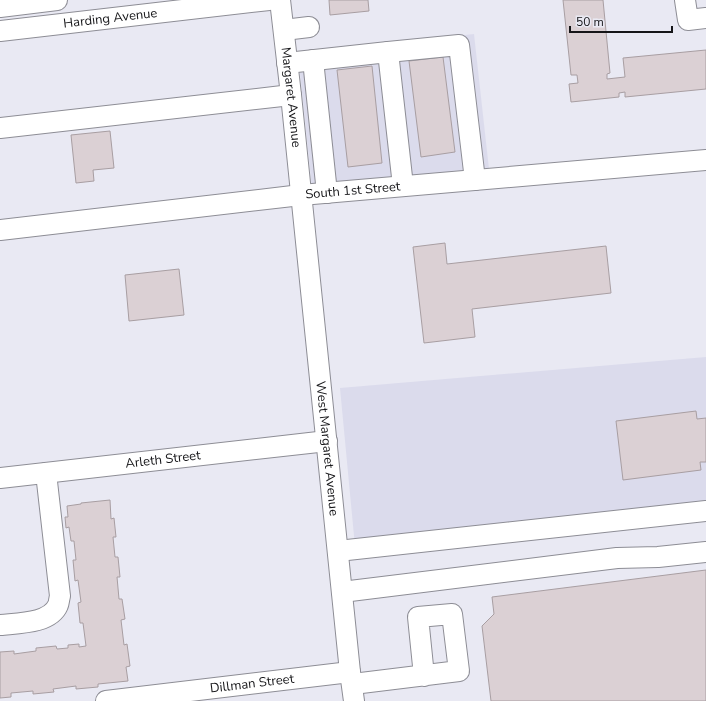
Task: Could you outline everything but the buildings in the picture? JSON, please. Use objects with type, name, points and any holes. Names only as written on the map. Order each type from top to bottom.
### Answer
[{"type":"street","name":"Harding Avenue","points":[[0,7],[57,0]]},
{"type":"street","name":"Harding Avenue","points":[[0,31],[269,0]]},
{"type":"street","name":"Margaret Avenue","points":[[280,0],[301,195]]},
{"type":"street","points":[[685,0],[688,20],[706,18]]},
{"type":"street","points":[[26,4],[29,28]]},
{"type":"street","points":[[284,30],[309,27]]},
{"type":"street","points":[[287,63],[459,45],[475,180]]},
{"type":"street","points":[[388,52],[403,186]]},
{"type":"street","points":[[313,60],[327,193]]},
{"type":"street","points":[[0,128],[291,96]]},
{"type":"street","name":"South 1st Street","points":[[0,230],[301,195],[706,160]]},
{"type":"street","name":"West Margaret Avenue","points":[[301,195],[353,686]]},
{"type":"street","name":"Arleth Street","points":[[0,478],[327,441]]},
{"type":"street","points":[[0,625],[45,618],[58,606],[60,596],[46,473]]},
{"type":"street","points":[[338,551],[706,511]]},
{"type":"street","points":[[342,592],[617,558],[658,557],[706,552]]},
{"type":"street","name":"Dillman Street","points":[[106,701],[353,686],[424,676]]},
{"type":"shaded area","points":[[474,34],[489,169],[312,188],[298,54]]},
{"type":"shaded area","points":[[706,357],[706,521],[356,557],[340,388]]}]
